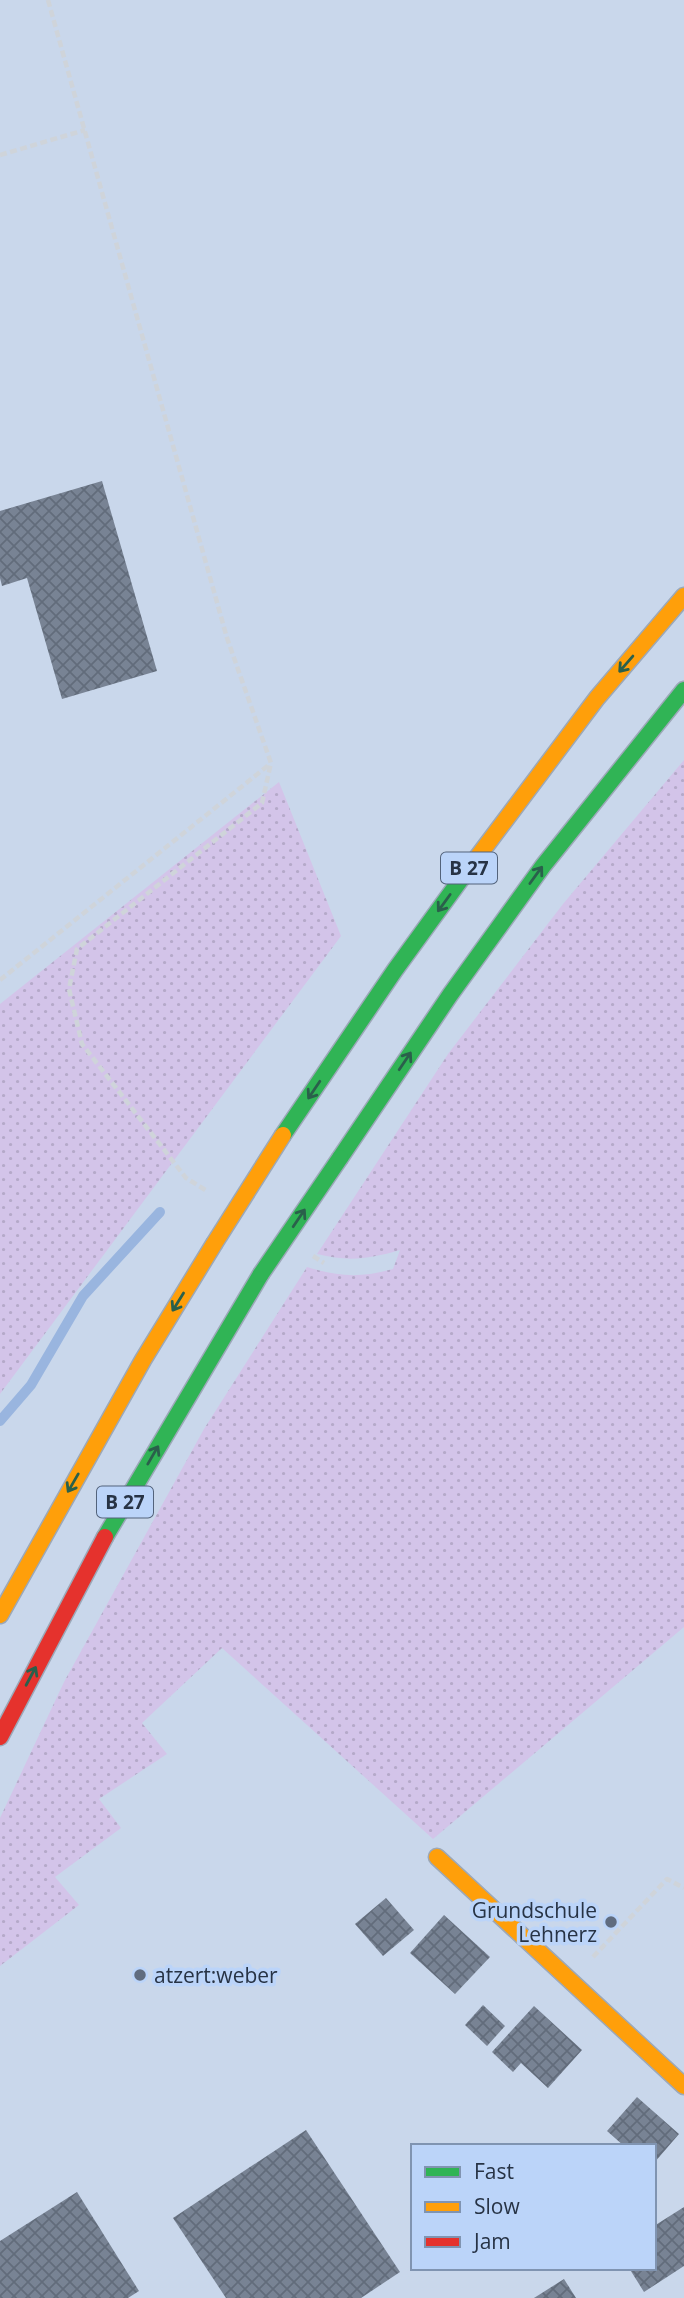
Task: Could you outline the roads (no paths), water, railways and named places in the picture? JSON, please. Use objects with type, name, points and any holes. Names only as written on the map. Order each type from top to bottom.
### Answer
[{"type":"main road","name":"B 27","points":[[0,1615],[143,1360],[283,1135],[395,971],[496,831],[597,698],[684,596]]},
{"type":"main road","name":"B 27","points":[[0,1737],[107,1533],[261,1274],[450,995],[542,866],[684,690]]},
{"type":"main road","points":[[437,1857],[684,2086]]},
{"type":"waterway","points":[[0,1421],[31,1385],[83,1296],[160,1212]]},
{"type":"place","name":"Grundschule Lehnerz","points":[[611,1922]]},
{"type":"place","name":"atzert:weber","points":[[140,1975]]}]
